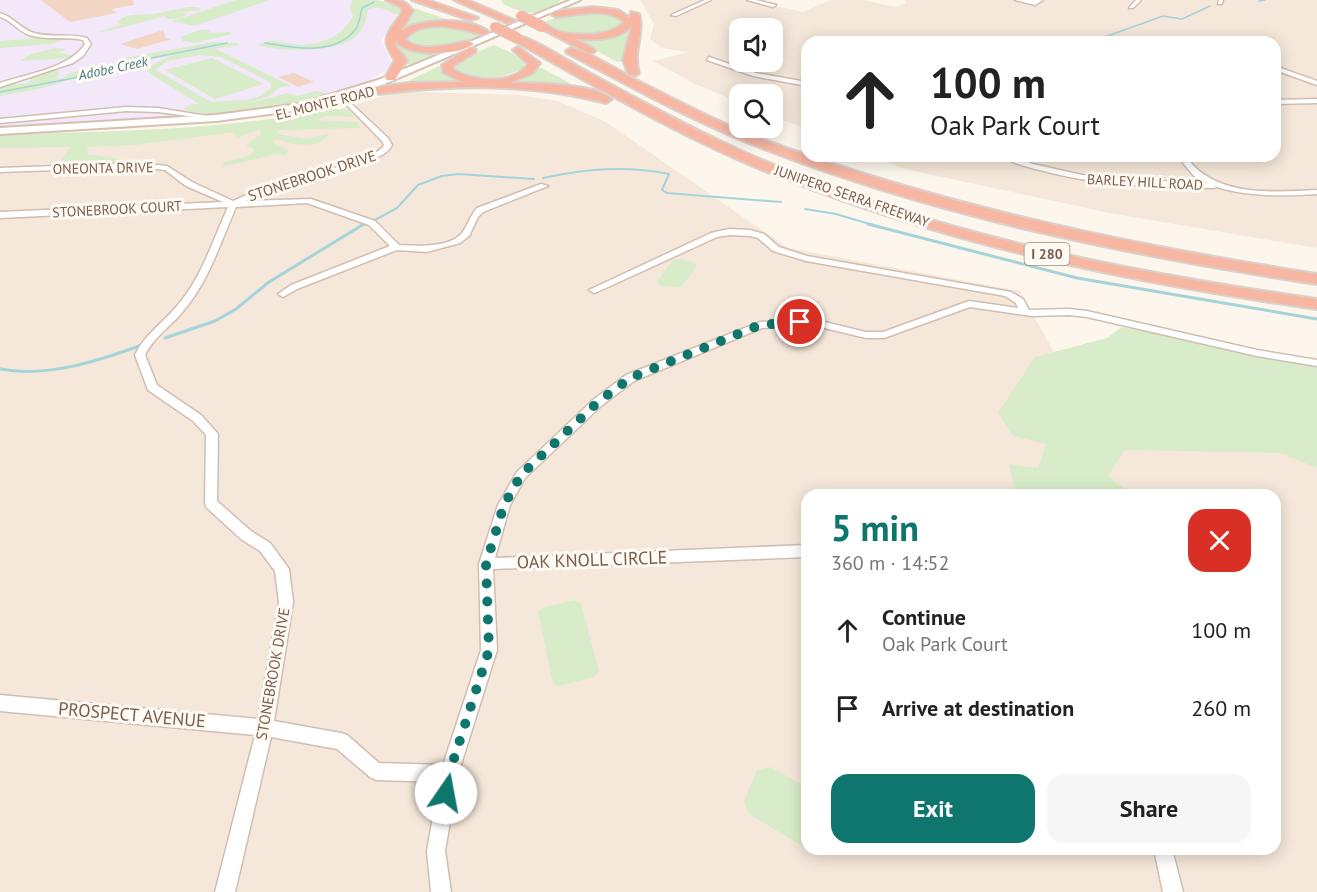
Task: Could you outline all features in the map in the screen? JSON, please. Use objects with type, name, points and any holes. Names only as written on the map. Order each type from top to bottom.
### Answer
[{"type":"highway","points":[[392,0],[489,30]]},
{"type":"highway","points":[[391,78],[401,60],[391,47],[390,40],[408,11],[404,5],[392,0]]},
{"type":"highway","points":[[417,0],[460,13],[606,99],[710,151],[761,171],[784,174]]},
{"type":"highway","name":"JUNIPERO SERRA FREEWAY","points":[[459,0],[516,19],[726,128],[801,158]]},
{"type":"highway","points":[[478,0],[500,6],[516,19]]},
{"type":"highway","points":[[542,15],[566,0]]},
{"type":"highway","points":[[607,0],[630,9],[636,19],[629,56],[633,73]]},
{"type":"highway","points":[[537,29],[585,37],[613,33],[628,24],[624,17],[605,11],[556,14]]},
{"type":"highway","points":[[470,47],[425,50],[407,47],[399,39],[411,29],[437,24],[459,24],[489,30]]},
{"type":"highway","points":[[537,29],[729,119]]},
{"type":"highway","points":[[470,47],[448,65],[447,70],[464,80],[480,82],[517,77],[529,72],[534,63],[513,44]]},
{"type":"highway","name":"JUNIPERO SERRA FREEWAY","points":[[513,44],[707,141],[784,174],[864,203],[1045,253],[1149,276],[1317,304]]},
{"type":"highway","points":[[378,90],[427,85],[552,87],[576,89],[606,99]]},
{"type":"highway","points":[[773,138],[801,150]]},
{"type":"highway","name":"JUNIPERO SERRA FREEWAY","points":[[813,162],[961,208],[1070,234],[1204,261],[1317,279]]},
{"type":"highway","points":[[832,162],[869,181]]},
{"type":"street","name":"EL MONTE ROAD","points":[[0,131],[267,118],[378,90],[577,0]]},
{"type":"street","name":"EL MONTE ROAD","points":[[145,124],[241,116],[344,98],[589,0]]},
{"type":"street","points":[[674,15],[709,0]]},
{"type":"street","points":[[749,0],[773,5]]},
{"type":"street","points":[[1017,0],[1035,3],[1041,0]]},
{"type":"street","points":[[1131,7],[1139,0]]},
{"type":"street","points":[[0,15],[10,18],[29,33],[77,37],[85,39],[88,44],[81,55],[70,62],[0,85]]},
{"type":"street","points":[[709,59],[755,75],[801,83]]},
{"type":"street","points":[[1281,70],[1317,83]]},
{"type":"street","name":"STONEBROOK DRIVE","points":[[225,892],[265,727],[286,602],[282,569],[265,547],[246,535],[211,503],[212,434],[197,417],[152,387],[140,355],[145,344],[181,308],[199,281],[233,204],[273,186],[369,159],[386,150],[388,145],[385,140],[344,98]]},
{"type":"street","points":[[1281,102],[1317,101]]},
{"type":"street","points":[[0,120],[126,109],[158,110],[193,116],[241,116]]},
{"type":"street","points":[[144,111],[147,116],[145,124]]},
{"type":"street","name":"BARLEY HILL ROAD","points":[[1020,162],[1085,180],[1213,186],[1216,184]]},
{"type":"street","points":[[1187,162],[1190,168],[1216,184],[1238,191],[1317,192]]},
{"type":"street","name":"ONEONTA DRIVE","points":[[0,170],[140,165],[167,168],[189,184],[233,204]]},
{"type":"street","points":[[283,294],[294,287],[396,247],[427,249],[457,242],[466,234],[474,216],[480,210],[544,186]]},
{"type":"street","name":"STONEBROOK COURT","points":[[0,215],[299,201],[315,203],[372,223],[396,247]]},
{"type":"street","points":[[594,290],[714,235],[741,232],[761,236],[776,249],[806,258],[1008,294],[1020,301],[1025,312]]},
{"type":"street","points":[[441,892],[436,851],[449,774],[489,650],[486,564],[504,505],[521,475],[597,403],[630,378],[760,325],[812,322],[866,335],[884,335],[969,304],[1025,312],[1087,314],[1246,350],[1317,363]]},
{"type":"street","name":"OAK KNOLL CIRCLE","points":[[486,564],[801,551]]},
{"type":"street","name":"PROSPECT AVENUE","points":[[0,703],[265,727]]},
{"type":"street","points":[[265,727],[341,741],[376,771],[449,774]]},
{"type":"street","points":[[1164,855],[1173,892]]},
{"type":"shaded area","points":[[0,0],[371,0],[401,7],[381,41],[392,63],[388,69],[368,81],[307,101],[253,112],[0,128]]},
{"type":"shaded area","points":[[640,0],[748,0],[803,12],[830,0],[864,0],[895,7],[907,3],[904,0],[1317,0],[1317,248],[1114,214],[905,169],[888,162],[1281,162],[1281,36],[801,36],[801,127],[783,120],[783,84],[729,84],[729,98],[695,84],[653,61],[688,52],[662,48],[650,39],[654,24]]},
{"type":"shaded area","points":[[417,92],[519,95],[558,101],[606,122],[788,248],[1020,291],[1072,385],[1317,419],[1317,892],[0,892],[0,142],[278,121],[334,111],[391,94]]},
{"type":"green space","points":[[236,0],[270,0],[195,26],[172,21]]},
{"type":"green space","points":[[349,0],[377,0],[398,5],[402,11],[399,15],[380,8],[368,10],[359,33],[340,45],[296,50],[258,45],[270,41],[301,45],[326,40],[341,31],[353,17],[350,8],[352,1]]},
{"type":"green space","points":[[501,0],[560,1],[545,10],[532,13],[503,4]]},
{"type":"green space","points":[[197,7],[202,10],[183,12],[187,15],[175,19],[167,19],[165,16],[97,32],[121,25],[117,22],[131,15],[154,14]]},
{"type":"green space","points":[[414,8],[452,21],[398,31],[409,9]]},
{"type":"green space","points":[[603,13],[623,20],[623,23],[606,32],[584,35],[562,32],[545,24],[546,21],[568,14]]},
{"type":"green space","points":[[632,23],[629,44],[622,58],[624,60],[617,62],[571,37],[598,37]]},
{"type":"green space","points":[[436,26],[477,32],[479,36],[462,43],[431,48],[413,44],[405,39],[414,31]]},
{"type":"green space","points":[[199,30],[211,30],[207,33],[230,32],[232,34],[195,43],[182,41],[181,37]]},
{"type":"green space","points":[[49,37],[63,40],[52,44],[0,48],[0,41]]},
{"type":"green space","points":[[214,42],[237,43],[239,45],[196,52],[216,49],[291,86],[280,87],[270,96],[243,105],[287,93],[298,96],[315,91],[327,93],[328,96],[255,111],[197,113],[182,109],[192,104],[199,104],[147,72],[152,65],[173,55],[127,64],[125,58]],"holes":[[[200,55],[221,57],[268,81],[271,88],[258,97],[247,100],[211,102],[156,70],[167,61]]]},
{"type":"green space","points":[[494,45],[512,53],[524,63],[524,68],[507,75],[476,79],[458,73],[452,67],[458,60]]},
{"type":"green space","points":[[394,46],[418,51],[445,50],[411,65],[404,64]]},
{"type":"green space","points":[[55,48],[67,49],[57,53],[72,55],[67,58],[20,61],[31,54]]},
{"type":"green space","points":[[212,58],[264,84],[215,99],[165,70]]},
{"type":"green space","points":[[113,64],[114,67],[39,89],[0,96],[0,86],[28,83],[32,80],[29,79],[31,77],[40,76],[54,69],[60,72],[55,78],[61,79],[70,73]]},
{"type":"green space","points":[[439,66],[444,74],[466,84],[409,84],[408,81]]},
{"type":"green space","points":[[542,68],[573,85],[571,87],[501,85],[532,69]]},
{"type":"green space","points":[[332,109],[349,110],[354,117],[325,116],[315,120],[358,122],[360,128],[277,130],[278,134],[306,139],[329,134],[318,143],[304,145],[276,139],[274,143],[289,150],[286,155],[276,154],[222,167],[224,162],[248,156],[255,150],[246,145],[261,134],[260,129],[238,138],[233,132],[135,145],[87,147],[88,154],[121,159],[113,163],[59,164],[70,147],[0,148],[0,134],[126,131],[209,126]]},
{"type":"green space","points":[[673,260],[694,262],[697,266],[681,287],[660,286],[657,281]]},
{"type":"green space","points":[[1122,327],[1317,367],[1317,468],[1281,453],[1125,450],[1108,476],[1124,489],[1015,489],[1009,464],[1038,468],[1046,444],[1013,436],[998,413],[1035,357],[1107,338]]},
{"type":"green space","points":[[574,600],[581,604],[599,671],[594,677],[559,686],[553,683],[538,613],[542,608]]},
{"type":"green space","points":[[770,767],[801,784],[801,845],[749,814],[744,801],[757,770]]},
{"type":"building","points":[[41,0],[133,0],[134,5],[111,9],[117,13],[70,22]]},
{"type":"building","points":[[163,30],[166,38],[172,39],[137,49],[120,44]]},
{"type":"building","points":[[294,73],[314,82],[298,87],[278,77]]},
{"type":"waterway","points":[[1259,1],[1265,0]]},
{"type":"waterway","name":"Adobe Creek","points":[[265,43],[300,48],[336,44],[355,30],[362,8],[374,2]]},
{"type":"waterway","points":[[1107,36],[1163,16],[1182,19],[1210,6]]},
{"type":"waterway","name":"Adobe Creek","points":[[0,92],[74,78],[121,64],[227,43]]},
{"type":"waterway","points":[[543,178],[590,170],[653,171],[669,174],[662,190],[667,193],[781,202]]},
{"type":"waterway","points":[[375,220],[397,208],[418,185],[442,176],[458,174],[534,179]]},
{"type":"waterway","points":[[805,209],[836,214],[873,225]]},
{"type":"waterway","points":[[165,338],[215,321],[236,309],[269,282],[364,224]]},
{"type":"waterway","points":[[868,224],[1077,278],[1317,319]]},
{"type":"waterway","points":[[0,369],[54,370],[108,357],[142,345]]},
{"type":"route","points":[[446,793],[449,774],[489,650],[486,564],[504,505],[521,475],[597,403],[630,378],[760,325],[800,322]]}]
